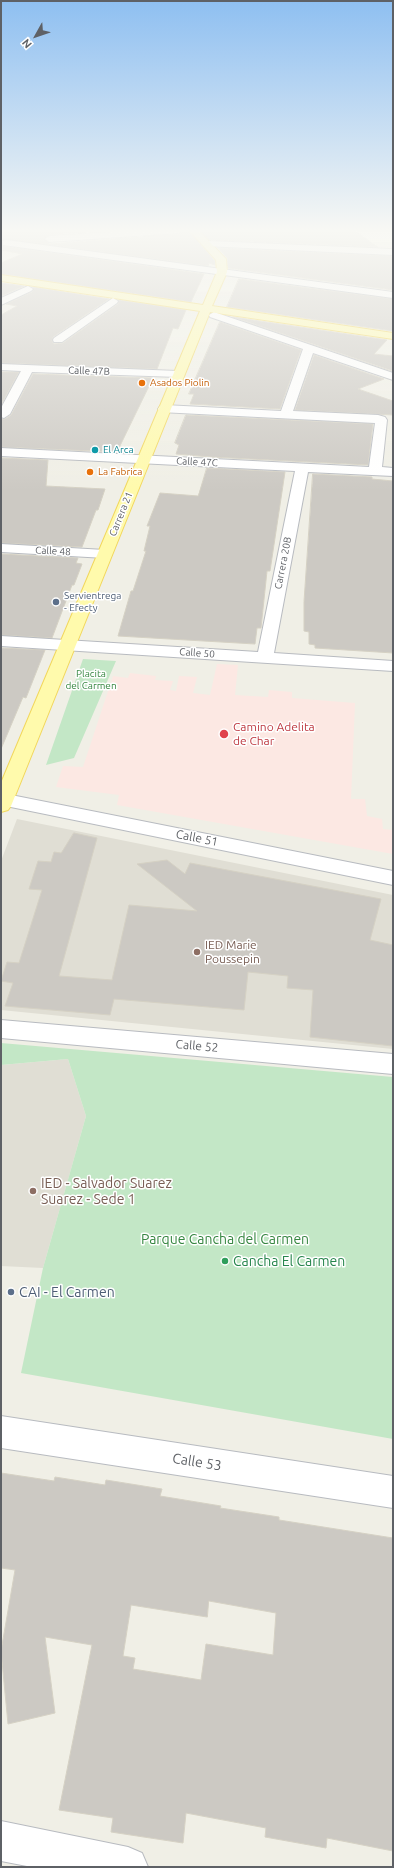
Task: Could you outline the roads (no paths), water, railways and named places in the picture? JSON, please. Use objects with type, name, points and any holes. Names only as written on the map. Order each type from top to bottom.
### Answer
[{"type":"main road","name":"Carrera 21","points":[[2,801],[68,645],[178,374],[205,317]]},
{"type":"main road","points":[[241,317],[393,341]]},
{"type":"main road","points":[[248,317],[393,336]]},
{"type":"street","points":[[58,340],[91,317]]},
{"type":"street","points":[[223,317],[393,377]]},
{"type":"street","points":[[286,415],[309,348]]},
{"type":"street","name":"Calle 47B","points":[[1,367],[178,374]]},
{"type":"street","points":[[4,414],[28,368]]},
{"type":"street","points":[[164,410],[374,418],[381,420],[375,472]]},
{"type":"street","name":"Calle 47C","points":[[1,452],[393,472]]},
{"type":"street","name":"Carrera 20B","points":[[265,658],[302,468]]},
{"type":"street","name":"Calle 48","points":[[1,548],[105,554]]},
{"type":"street","name":"Calle 50","points":[[1,641],[393,666]]},
{"type":"street","name":"Calle 51","points":[[2,801],[393,878]]},
{"type":"street","name":"Calle 52","points":[[1,1029],[393,1064]]},
{"type":"street","name":"Calle 53","points":[[1,1432],[393,1492]]},
{"type":"street","points":[[1,1841],[128,1867]]},
{"type":"place","name":"Asados Piolin","points":[[142,383]]},
{"type":"place","name":"El Arca","points":[[95,450]]},
{"type":"place","name":"La Fabrica","points":[[90,472]]},
{"type":"place","name":"Servientrega - Efecty","points":[[56,602]]},
{"type":"place","name":"Camino Adelita de Char","points":[[224,734]]},
{"type":"place","name":"IED Marie Poussepin","points":[[197,952]]},
{"type":"place","name":"IED - Salvador Suarez Suarez - Sede 1","points":[[33,1191]]},
{"type":"place","name":"Cancha El Carmen","points":[[225,1261]]},
{"type":"place","name":"CAI - El Carmen","points":[[11,1292]]},
{"type":"park label","name":"Placita del Carmen","points":[[91,680]]},
{"type":"park label","name":"Parque Cancha del Carmen","points":[[225,1239]]}]
